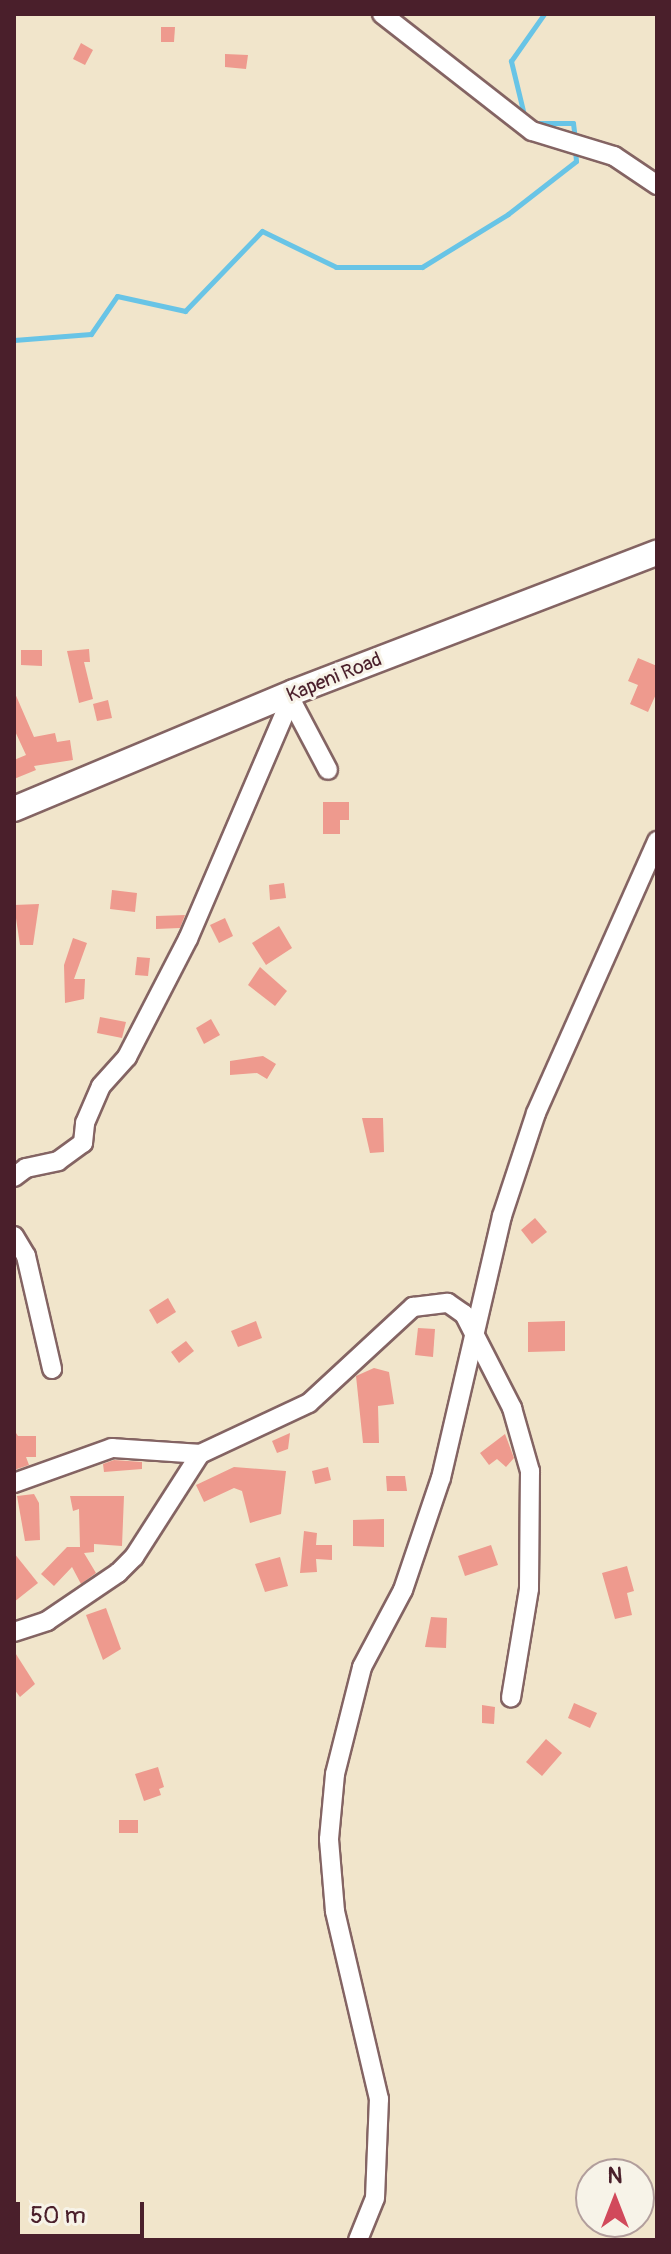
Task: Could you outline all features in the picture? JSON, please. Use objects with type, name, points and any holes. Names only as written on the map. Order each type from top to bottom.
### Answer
[{"type":"main road","name":"Kapeni Road","points":[[14,809],[657,553]]},
{"type":"street","points":[[382,14],[532,131],[614,156],[657,185]]},
{"type":"street","points":[[292,696],[328,770]]},
{"type":"street","points":[[14,1177],[26,1168],[58,1161],[83,1143],[85,1123],[101,1086],[127,1057],[188,939],[292,696]]},
{"type":"street","points":[[358,2240],[375,2198],[379,2099],[335,1911],[329,1839],[335,1774],[362,1667],[415,1558],[477,1340],[502,1216],[536,1113],[657,841]]},
{"type":"street","points":[[14,1236],[26,1256],[52,1369]]},
{"type":"street","points":[[14,1483],[112,1448],[200,1454],[309,1403],[413,1307],[448,1303],[464,1314],[512,1408],[530,1471],[529,1589],[511,1698]]},
{"type":"street","points":[[14,1632],[47,1621],[118,1573],[134,1557],[200,1454]]},
{"type":"building","points":[[161,27],[175,27],[174,42],[161,42]]},
{"type":"building","points":[[81,43],[93,50],[85,65],[73,59]]},
{"type":"building","points":[[225,54],[248,55],[246,69],[225,67]]},
{"type":"building","points":[[89,649],[90,662],[84,662],[93,699],[79,703],[67,651]]},
{"type":"building","points":[[21,650],[42,650],[42,666],[21,665]]},
{"type":"building","points":[[638,658],[657,666],[657,692],[648,712],[630,704],[638,685],[628,681]]},
{"type":"building","points":[[14,691],[34,737],[55,733],[57,742],[70,740],[73,760],[34,766],[36,770],[14,779],[14,760],[26,755],[14,729]]},
{"type":"building","points":[[108,700],[112,718],[97,721],[93,704]]},
{"type":"building","points":[[323,802],[349,802],[349,820],[340,820],[340,834],[323,834]]},
{"type":"building","points":[[284,883],[286,898],[270,900],[269,885]]},
{"type":"building","points":[[112,890],[137,893],[135,912],[110,909]]},
{"type":"building","points":[[39,904],[33,945],[20,945],[14,905]]},
{"type":"building","points":[[185,915],[180,928],[156,929],[156,916]]},
{"type":"building","points":[[225,918],[233,936],[219,943],[210,925]]},
{"type":"building","points":[[279,926],[292,948],[266,965],[252,943]]},
{"type":"building","points":[[73,938],[87,943],[74,979],[85,979],[84,999],[65,1003],[64,965]]},
{"type":"building","points":[[137,957],[150,958],[148,976],[135,975]]},
{"type":"building","points":[[260,967],[287,991],[275,1006],[248,985]]},
{"type":"building","points":[[100,1017],[126,1022],[122,1038],[97,1033]]},
{"type":"building","points":[[211,1019],[220,1035],[204,1044],[196,1028]]},
{"type":"building","points":[[263,1056],[276,1064],[267,1079],[257,1073],[230,1075],[230,1061]]},
{"type":"building","points":[[362,1118],[383,1118],[384,1152],[370,1153]]},
{"type":"building","points":[[535,1218],[547,1232],[532,1244],[521,1230]]},
{"type":"building","points":[[168,1298],[176,1312],[157,1324],[149,1310]]},
{"type":"building","points":[[256,1321],[262,1338],[238,1347],[231,1331]]},
{"type":"building","points":[[565,1321],[565,1351],[528,1352],[528,1322]]},
{"type":"building","points":[[418,1328],[435,1329],[433,1357],[415,1355]]},
{"type":"building","points":[[186,1341],[194,1351],[179,1363],[171,1352]]},
{"type":"building","points":[[374,1368],[389,1372],[394,1404],[378,1406],[379,1443],[363,1443],[356,1376]]},
{"type":"building","points":[[14,1430],[18,1436],[36,1436],[36,1457],[26,1457],[29,1465],[14,1470]]},
{"type":"building","points":[[290,1433],[288,1449],[277,1453],[272,1441]]},
{"type":"building","points":[[505,1434],[514,1458],[506,1467],[497,1459],[489,1465],[480,1453]]},
{"type":"building","points":[[114,1460],[142,1462],[142,1469],[104,1472],[103,1464]]},
{"type":"building","points":[[234,1467],[286,1471],[281,1514],[250,1523],[242,1491],[234,1488],[204,1502],[196,1485]]},
{"type":"building","points":[[328,1467],[331,1480],[315,1484],[312,1471]]},
{"type":"building","points":[[386,1476],[405,1476],[407,1491],[387,1491]]},
{"type":"building","points":[[34,1494],[39,1503],[40,1540],[25,1541],[17,1496]]},
{"type":"building","points":[[70,1496],[124,1496],[122,1546],[94,1544],[94,1552],[84,1553],[96,1573],[81,1584],[72,1567],[54,1586],[41,1574],[67,1547],[80,1547],[79,1509],[73,1511]]},
{"type":"building","points":[[384,1519],[384,1547],[353,1546],[353,1520]]},
{"type":"building","points":[[304,1531],[317,1533],[316,1545],[332,1545],[332,1560],[316,1559],[317,1572],[300,1573]]},
{"type":"building","points":[[491,1545],[498,1565],[465,1576],[458,1556]]},
{"type":"building","points":[[14,1553],[38,1583],[14,1602]]},
{"type":"building","points":[[280,1557],[288,1586],[265,1592],[255,1564]]},
{"type":"building","points":[[627,1566],[634,1591],[627,1593],[632,1615],[615,1619],[602,1573]]},
{"type":"building","points":[[106,1608],[121,1649],[103,1660],[86,1615]]},
{"type":"building","points":[[431,1617],[447,1618],[446,1648],[425,1647]]},
{"type":"building","points":[[14,1651],[35,1684],[20,1697],[14,1689]]},
{"type":"building","points":[[574,1703],[597,1713],[590,1728],[568,1718]]},
{"type":"building","points":[[482,1705],[495,1707],[494,1724],[482,1723]]},
{"type":"building","points":[[546,1739],[562,1753],[542,1776],[526,1762]]},
{"type":"building","points":[[158,1767],[164,1787],[159,1789],[161,1795],[144,1801],[135,1774]]},
{"type":"building","points":[[119,1820],[138,1820],[138,1833],[119,1833]]},
{"type":"waterway","points":[[525,119],[511,61],[544,14]]},
{"type":"waterway","points":[[532,123],[573,123],[575,139]]},
{"type":"waterway","points":[[14,340],[91,334],[117,296],[185,311],[262,231],[336,267],[422,267],[508,214],[576,161],[575,149]]}]
